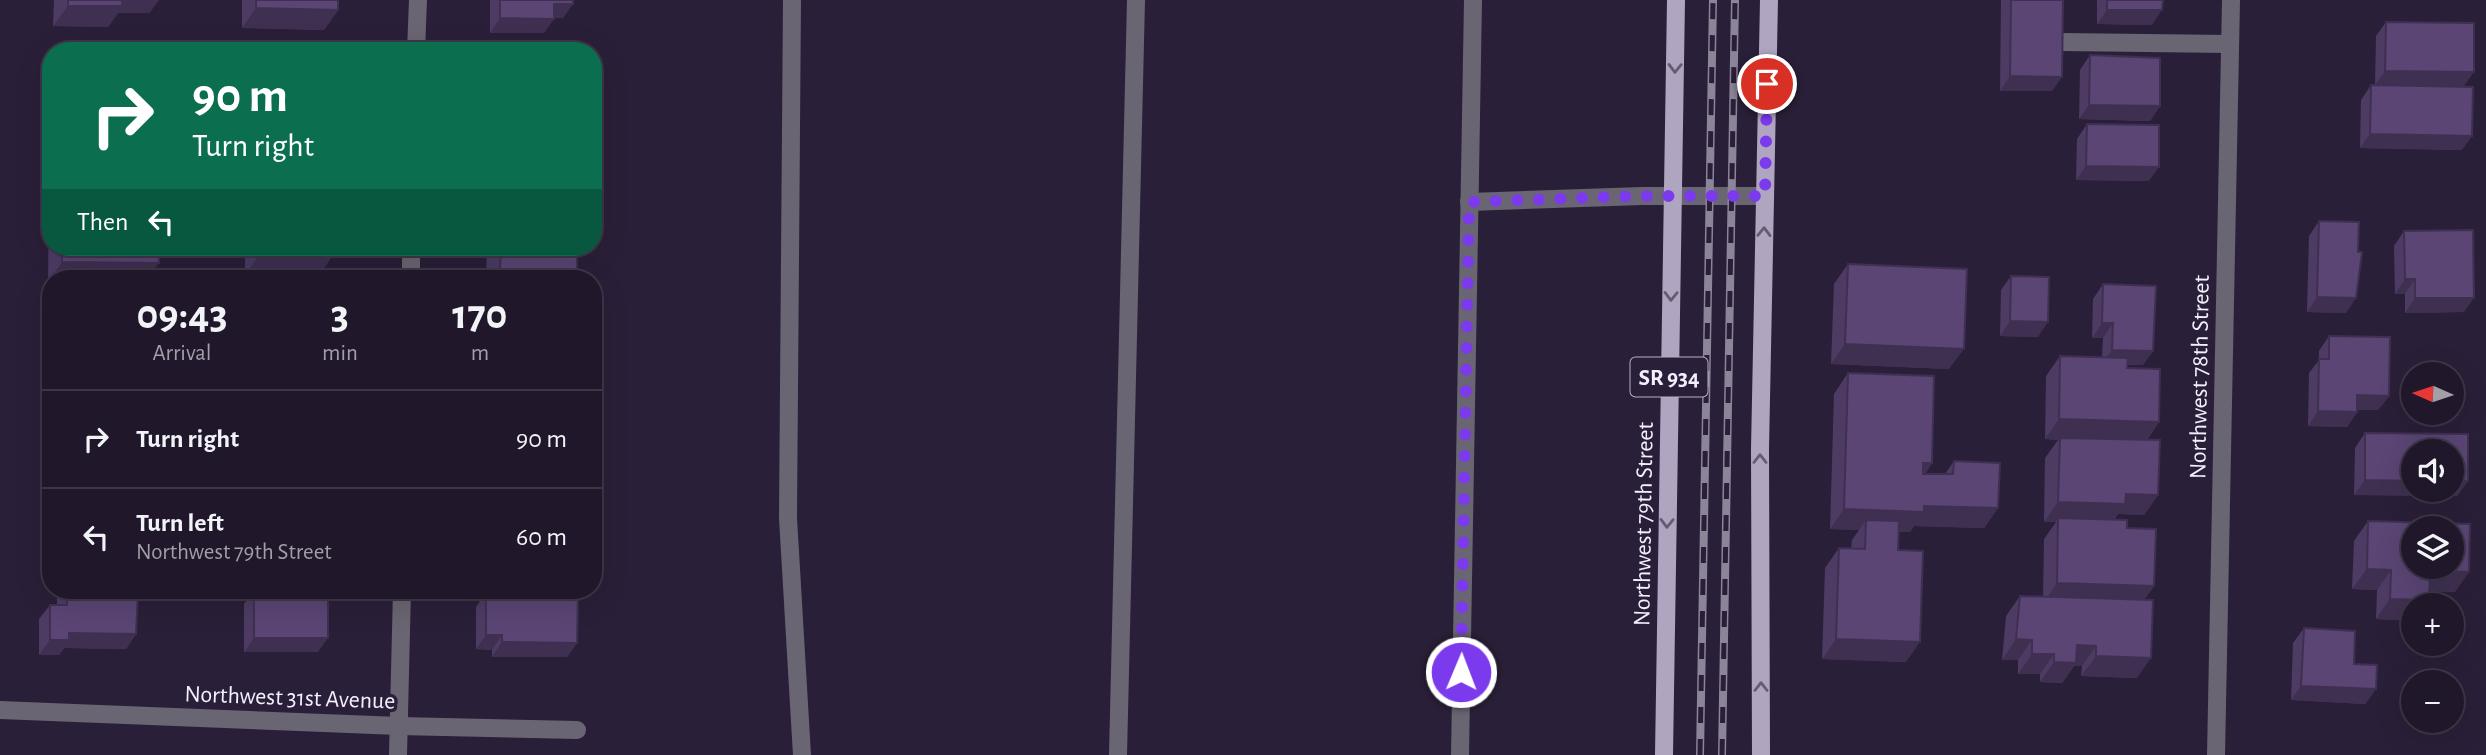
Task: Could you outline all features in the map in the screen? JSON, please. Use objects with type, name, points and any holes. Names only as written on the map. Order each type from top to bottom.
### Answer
[{"type":"main road","name":"Northwest 79th Street","points":[[1664,755],[1676,0]]},
{"type":"main road","points":[[1761,755],[1760,449],[1769,0]]},
{"type":"street","points":[[416,42],[418,0]]},
{"type":"street","points":[[792,0],[788,518],[802,755]]},
{"type":"street","points":[[1118,755],[1136,0]]},
{"type":"street","points":[[1460,755],[1473,0]]},
{"type":"street","name":"Northwest 78th Street","points":[[2216,755],[2231,0]]},
{"type":"street","points":[[2061,42],[2230,44]]},
{"type":"street","points":[[1469,202],[1765,196]]},
{"type":"street","points":[[398,755],[402,599]]},
{"type":"street","name":"Northwest 31st Avenue","points":[[0,710],[399,726],[577,730]]},
{"type":"building","points":[[68,0],[122,0],[122,6],[68,6]]},
{"type":"building","points":[[256,0],[338,0],[338,10],[256,8]]},
{"type":"building","points":[[500,0],[573,0],[573,4],[554,4],[554,19],[500,18]]},
{"type":"building","points":[[2011,0],[2063,0],[2062,77],[2010,76]]},
{"type":"building","points":[[2107,0],[2163,0],[2162,10],[2107,10]]},
{"type":"building","points":[[2386,22],[2474,23],[2474,72],[2385,71]]},
{"type":"building","points":[[2090,55],[2160,58],[2160,106],[2089,105]]},
{"type":"building","points":[[2371,85],[2473,87],[2472,136],[2370,134]]},
{"type":"building","points":[[2087,124],[2159,125],[2159,167],[2086,166]]},
{"type":"building","points":[[2319,221],[2359,222],[2358,252],[2362,252],[2356,298],[2317,297]]},
{"type":"building","points":[[2473,230],[2474,298],[2415,298],[2415,279],[2405,279],[2404,231]]},
{"type":"building","points":[[62,256],[159,256],[159,263],[62,262]]},
{"type":"building","points":[[501,256],[577,256],[577,270],[500,270]]},
{"type":"building","points":[[1848,264],[1967,269],[1964,349],[1845,344]]},
{"type":"building","points":[[2011,276],[2049,277],[2048,322],[2010,321]]},
{"type":"building","points":[[2103,284],[2156,286],[2153,351],[2112,350],[2113,323],[2102,323]]},
{"type":"building","points":[[2329,336],[2390,337],[2389,396],[2357,395],[2357,412],[2318,411],[2319,359],[2329,359]]},
{"type":"building","points":[[2060,356],[2128,358],[2127,368],[2160,369],[2159,422],[2059,419]]},
{"type":"building","points":[[1848,373],[1934,376],[1932,463],[1923,463],[1923,474],[1953,474],[1954,461],[2000,463],[1998,508],[1924,506],[1924,512],[1844,509]]},
{"type":"building","points":[[2365,433],[2468,434],[2468,481],[2464,481],[2464,439],[2401,439],[2401,481],[2365,480]]},
{"type":"building","points":[[2060,438],[2160,440],[2158,495],[2126,494],[2125,504],[2058,502]]},
{"type":"building","points":[[2058,518],[2127,520],[2127,528],[2156,529],[2154,586],[2057,583]]},
{"type":"building","points":[[1866,520],[1899,521],[1898,550],[1923,551],[1920,642],[1836,639],[1839,548],[1865,549]]},
{"type":"building","points":[[2368,521],[2401,522],[2401,579],[2430,579],[2429,593],[2401,593],[2401,599],[2390,599],[2391,570],[2367,569]]},
{"type":"building","points":[[2464,524],[2470,524],[2469,572],[2464,572]]},
{"type":"building","points":[[2020,596],[2153,600],[2151,658],[2096,656],[2096,646],[2077,645],[2076,663],[2054,662],[2054,654],[2032,654],[2032,640],[2016,639]]},
{"type":"building","points":[[67,599],[138,599],[136,634],[69,633],[69,640],[50,640],[50,605],[67,605]]},
{"type":"building","points":[[254,599],[328,599],[328,638],[254,638]]},
{"type":"building","points":[[486,599],[578,599],[577,643],[502,642],[502,635],[486,635]]},
{"type":"building","points":[[2304,628],[2355,631],[2354,664],[2377,665],[2376,689],[2301,686]]},
{"type":"railway","points":[[1700,755],[1713,0]]},
{"type":"railway","points":[[1722,755],[1735,0]]},
{"type":"route","points":[[1461,672],[1469,202],[1642,196],[1765,196],[1767,84]]}]
